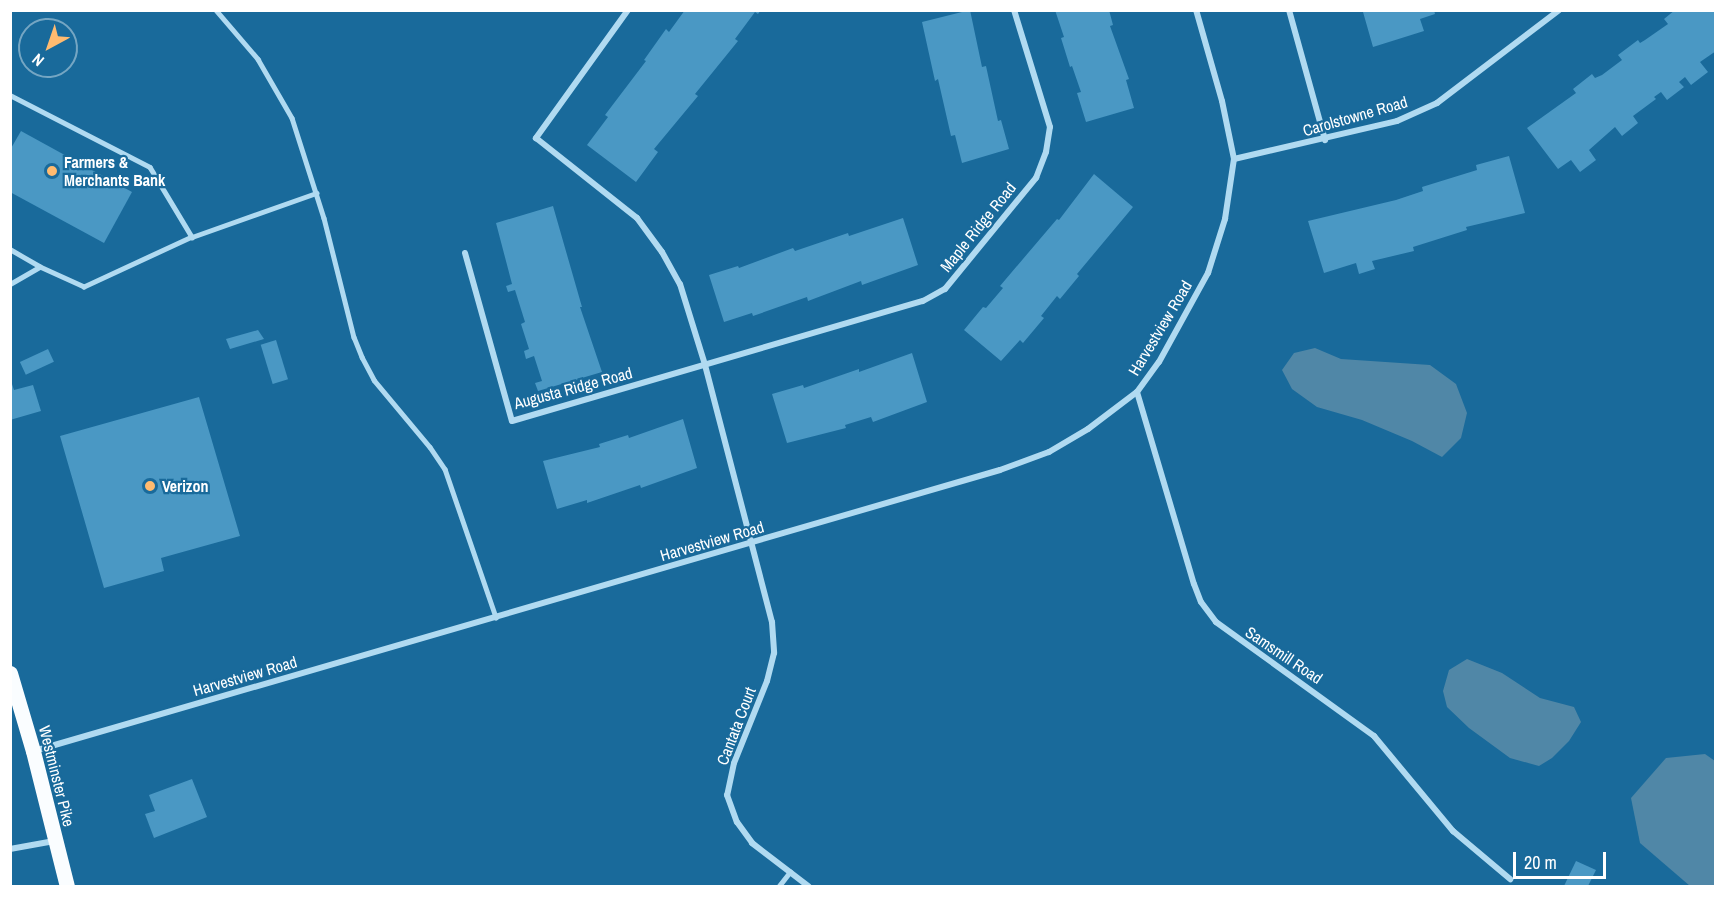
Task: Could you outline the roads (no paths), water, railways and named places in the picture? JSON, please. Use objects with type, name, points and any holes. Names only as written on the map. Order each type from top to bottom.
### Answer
[{"type":"main road","name":"Westminster Pike","points":[[10,673],[33,751],[67,886]]},
{"type":"street","points":[[628,10],[536,138],[637,218],[680,284],[705,365],[751,544]]},
{"type":"street","name":"Maple Ridge Road","points":[[705,365],[923,301],[945,289],[1036,178],[1046,152],[1050,127],[1014,10]]},
{"type":"street","points":[[1196,10],[1222,101],[1234,159]]},
{"type":"street","points":[[1288,10],[1325,140]]},
{"type":"street","name":"Carolstowne Road","points":[[1234,159],[1325,140],[1397,121],[1437,103],[1559,10]]},
{"type":"street","name":"Harvestview Road","points":[[33,751],[751,544],[1000,470],[1049,452],[1088,429],[1137,392],[1159,362],[1208,273],[1225,219],[1234,159]]},
{"type":"street","name":"Augusta Ridge Road","points":[[465,253],[512,421],[705,365]]},
{"type":"street","name":"Samsmill Road","points":[[1137,392],[1194,584],[1201,602],[1215,622],[1374,736],[1453,831],[1510,879]]},
{"type":"street","name":"Cantata Court","points":[[751,544],[772,622],[774,653],[767,681],[734,763],[727,795],[737,822],[752,843],[808,886]]},
{"type":"street","points":[[10,849],[54,841]]},
{"type":"lane","points":[[216,10],[258,59],[292,118],[316,193],[354,337],[362,357],[374,380],[430,447],[445,469],[496,616]]},
{"type":"lane","points":[[10,95],[150,167],[192,237]]},
{"type":"lane","points":[[10,250],[84,287],[192,237],[316,193]]},
{"type":"lane","points":[[10,284],[40,267]]},
{"type":"lane","points":[[779,886],[790,872]]},
{"type":"water","points":[[1315,348],[1341,359],[1430,365],[1456,384],[1467,413],[1461,438],[1442,457],[1412,441],[1362,420],[1317,407],[1292,389],[1282,370],[1294,353]]},
{"type":"water","points":[[1467,659],[1502,673],[1540,698],[1574,707],[1581,722],[1569,741],[1552,758],[1539,766],[1510,758],[1469,728],[1447,707],[1443,691],[1449,670]]},
{"type":"water","points":[[1705,754],[1715,761],[1715,886],[1690,886],[1640,843],[1631,798],[1666,758]]},
{"type":"place","name":"Farmers & Merchants Bank","points":[[52,171]]},
{"type":"place","name":"Verizon","points":[[150,486]]}]
